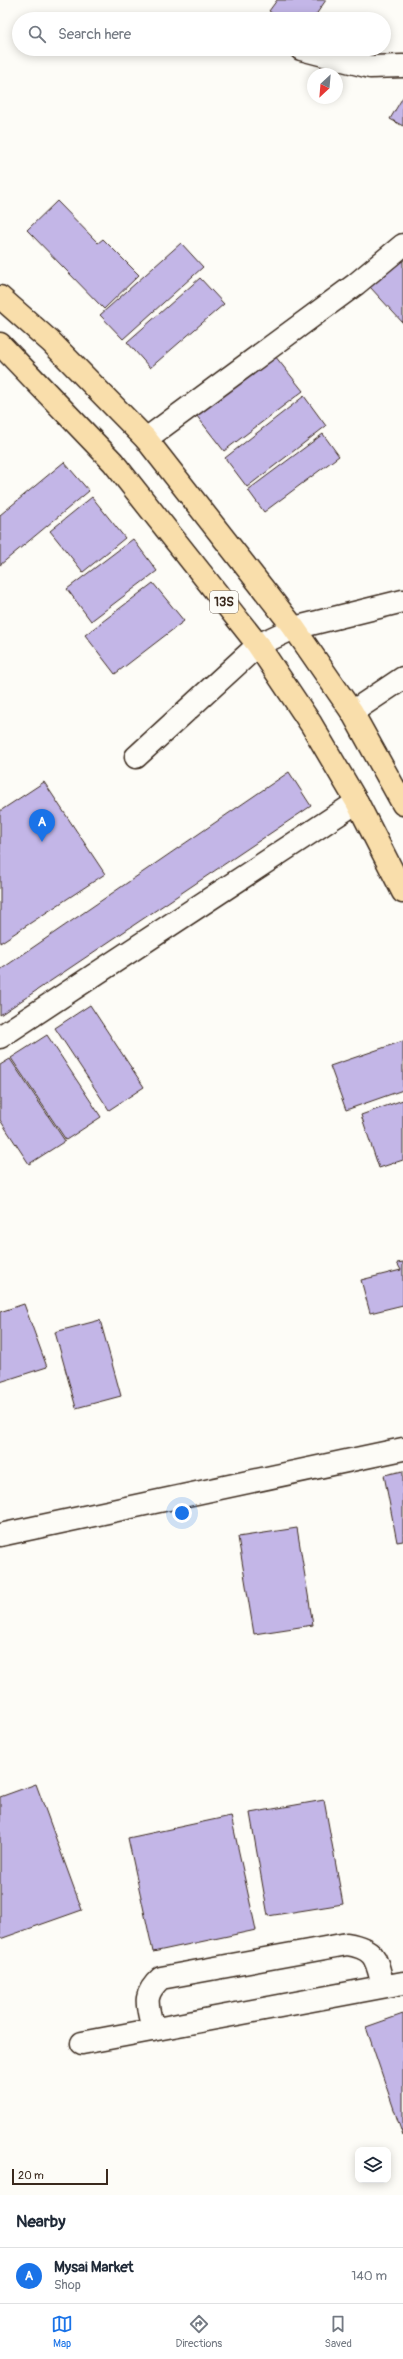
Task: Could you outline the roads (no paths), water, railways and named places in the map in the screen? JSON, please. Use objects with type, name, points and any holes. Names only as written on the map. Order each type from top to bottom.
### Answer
[{"type":"highway","points":[[0,297],[52,343],[146,439],[294,628],[352,712],[403,804]]},
{"type":"highway","name":"13S","points":[[0,344],[113,462],[258,645],[311,724],[357,802],[403,892]]},
{"type":"street","points":[[327,56],[370,67],[403,66]]},
{"type":"street","points":[[146,439],[356,284],[403,245]]},
{"type":"street","points":[[136,757],[258,645],[294,628],[403,601]]},
{"type":"street","points":[[352,712],[403,678]]},
{"type":"street","points":[[0,1037],[357,802]]},
{"type":"street","points":[[0,1535],[403,1449]]},
{"type":"street","points":[[82,2043],[153,2030],[393,1984],[374,1955],[362,1946],[347,1944],[161,1978],[150,1988],[147,1999],[153,2030]]},
{"type":"place","name":"Mysai Market","points":[[42,842]]}]
